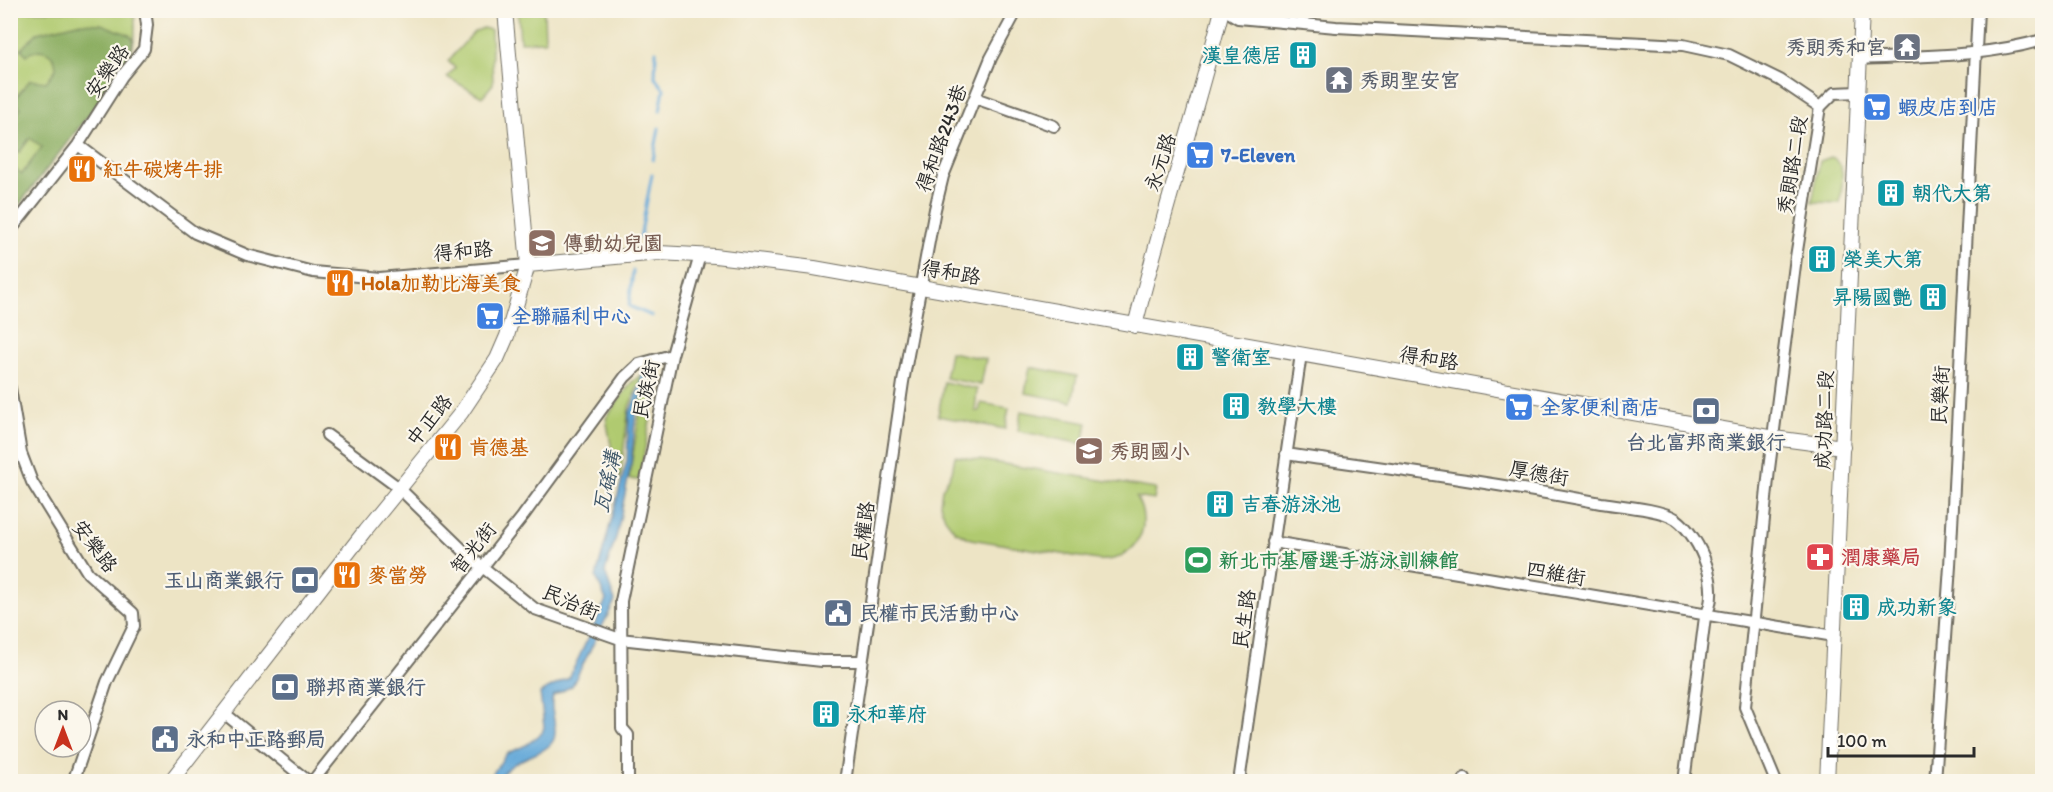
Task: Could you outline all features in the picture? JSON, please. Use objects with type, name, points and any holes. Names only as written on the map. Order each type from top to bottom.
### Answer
[{"type":"street","name":"安樂路","points":[[10,231],[78,145],[122,76],[144,49],[147,25],[145,10]]},
{"type":"street","name":"中正路","points":[[170,782],[461,413],[496,358],[507,336],[528,265],[505,10]]},
{"type":"street","name":"得和路243巷","points":[[919,286],[943,176],[991,57],[1017,10]]},
{"type":"street","name":"秀朗路二段","points":[[1224,10],[1238,18],[1336,27],[1683,45],[1729,55],[1780,80],[1820,107],[1796,257],[1745,707],[1776,782]]},
{"type":"street","name":"永元路","points":[[1135,326],[1161,221],[1194,122],[1224,10]]},
{"type":"street","name":"成功路二段","points":[[1827,782],[1862,10]]},
{"type":"street","name":"民樂街","points":[[1935,782],[1950,566],[1978,10]]},
{"type":"street","points":[[1861,59],[2016,48],[2043,40]]},
{"type":"street","points":[[1820,107],[1834,93],[1859,92]]},
{"type":"street","points":[[975,98],[1054,126]]},
{"type":"street","name":"得和路","points":[[78,145],[195,233],[247,255],[313,272],[379,278],[649,253],[700,255],[813,268],[1774,438],[1843,447]]},
{"type":"street","name":"民族街","points":[[628,782],[628,735],[622,728],[621,601],[672,355],[700,255]]},
{"type":"street","name":"民權路","points":[[845,782],[919,286]]},
{"type":"street","name":"民生路","points":[[1239,782],[1301,354]]},
{"type":"street","name":"智光街","points":[[310,782],[523,516],[626,377],[639,364],[672,355]]},
{"type":"street","name":"安樂路","points":[[10,388],[21,453],[32,482],[88,573],[133,613],[134,626],[107,682],[73,782]]},
{"type":"street","name":"民治街","points":[[327,435],[399,489],[481,566],[535,609],[620,639],[822,661],[862,661]]},
{"type":"street","name":"厚德街","points":[[1286,454],[1511,486],[1676,519],[1696,541],[1709,570],[1710,608],[1705,616],[1684,782]]},
{"type":"street","name":"四維街","points":[[1273,542],[1834,636]]},
{"type":"street","points":[[224,713],[310,782]]},
{"type":"green space","points":[[11,11],[134,11],[135,28],[132,50],[121,73],[11,215]]},
{"type":"green space","points":[[518,11],[544,11],[545,41],[520,42]]},
{"type":"green space","points":[[78,23],[101,24],[130,35],[133,39],[129,58],[121,73],[11,215],[11,166],[22,174],[42,147],[30,138],[19,153],[11,150],[10,124],[21,108],[13,101],[30,80],[46,82],[56,69],[51,54],[37,51],[27,55],[21,49],[37,33]]},
{"type":"green space","points":[[483,28],[491,30],[493,84],[482,97],[447,77],[455,68],[448,61],[474,32]]},
{"type":"green space","points":[[1831,157],[1840,164],[1842,170],[1840,203],[1812,202],[1820,161]]},
{"type":"green space","points":[[950,352],[986,359],[981,385],[945,378]]},
{"type":"green space","points":[[660,367],[639,480],[629,479],[646,373]]},
{"type":"green space","points":[[1030,367],[1077,376],[1072,402],[1025,393]]},
{"type":"green space","points":[[643,373],[629,407],[620,478],[615,467],[606,418],[631,383]]},
{"type":"green space","points":[[944,382],[977,389],[975,411],[979,411],[981,403],[1009,408],[1005,429],[938,416]]},
{"type":"green space","points":[[1021,411],[1087,423],[1083,444],[1018,431]]},
{"type":"green space","points":[[955,456],[1156,489],[1154,500],[1136,497],[1143,520],[1138,541],[1122,556],[1111,559],[1098,560],[971,539],[955,531],[945,518],[940,504],[942,489],[952,472]]},
{"type":"water","points":[[648,364],[648,384],[638,404],[631,464],[617,534],[605,572],[615,601],[572,686],[553,696],[555,733],[550,745],[511,766],[498,781],[487,782],[506,754],[526,745],[542,733],[544,727],[540,693],[569,678],[606,600],[596,577],[627,461],[629,414],[641,384],[642,366]]},
{"type":"waterway","name":"瓦磘溝","points":[[656,51],[655,77],[664,89],[660,111]]},
{"type":"waterway","name":"瓦磘溝","points":[[653,160],[659,128]]},
{"type":"waterway","name":"瓦磘溝","points":[[640,238],[652,174]]},
{"type":"waterway","name":"瓦磘溝","points":[[633,271],[629,306],[652,316]]},
{"type":"place","name":"秀朗秀和宮","points":[[1907,47]]},
{"type":"place","name":"漢皇德居","points":[[1303,55]]},
{"type":"place","name":"秀朗聖安宮","points":[[1339,80]]},
{"type":"place","name":"蝦皮店到店","points":[[1877,107]]},
{"type":"place","name":"7-Eleven","points":[[1200,155]]},
{"type":"place","name":"紅牛碳烤牛排","points":[[82,169]]},
{"type":"place","name":"朝代大第","points":[[1891,193]]},
{"type":"place","name":"傳動幼兒園","points":[[542,243]]},
{"type":"place","name":"榮美大第","points":[[1822,259]]},
{"type":"place","name":"Hola加勒比海美食","points":[[340,283]]},
{"type":"place","name":"昇陽國艷","points":[[1933,297]]},
{"type":"place","name":"全聯福利中心","points":[[490,316]]},
{"type":"place","name":"警衛室","points":[[1190,357]]},
{"type":"place","name":"教學大樓","points":[[1236,406]]},
{"type":"place","name":"全家便利商店","points":[[1519,407]]},
{"type":"place","name":"台北富邦商業銀行","points":[[1706,411]]},
{"type":"place","name":"肯德基","points":[[448,447]]},
{"type":"place","name":"秀朗國小","points":[[1089,451]]},
{"type":"place","name":"吉春游泳池","points":[[1220,504]]},
{"type":"place","name":"潤康藥局","points":[[1820,557]]},
{"type":"place","name":"新北市基層選手游泳訓練館","points":[[1198,560]]},
{"type":"place","name":"麥當勞","points":[[347,575]]},
{"type":"place","name":"玉山商業銀行","points":[[305,580]]},
{"type":"place","name":"成功新象","points":[[1856,607]]},
{"type":"place","name":"民權市民活動中心","points":[[838,613]]},
{"type":"place","name":"聯邦商業銀行","points":[[285,687]]},
{"type":"place","name":"永和華府","points":[[826,714]]},
{"type":"place","name":"永和中正路郵局","points":[[165,739]]}]
